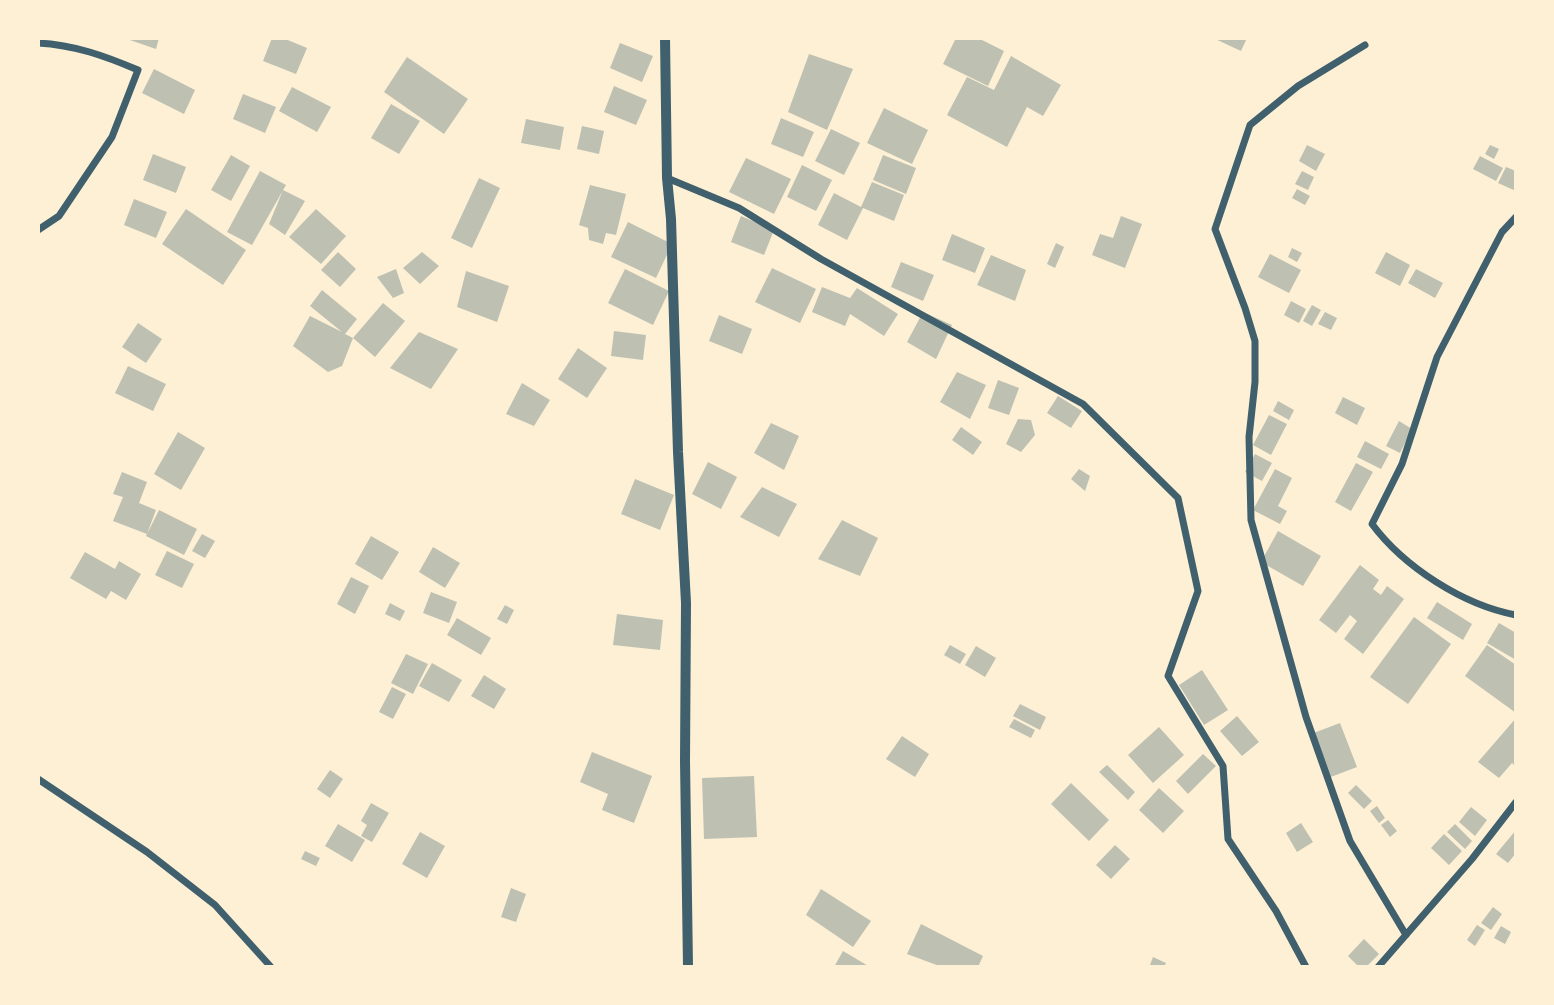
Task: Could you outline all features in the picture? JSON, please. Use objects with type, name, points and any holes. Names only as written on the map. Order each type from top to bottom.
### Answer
[{"type":"street","points":[[665,38],[667,178],[687,603],[685,761],[688,967]]},
{"type":"street","points":[[38,43],[64,44],[98,53],[138,71],[112,137],[59,216],[38,230]]},
{"type":"street","points":[[1366,45],[1298,86],[1250,125],[1215,229],[1255,341],[1255,382],[1250,437],[1251,520],[1306,717],[1350,841],[1406,935]]},
{"type":"street","points":[[667,178],[738,208],[821,260],[1083,404],[1178,498],[1198,591],[1168,676],[1223,766],[1228,839],[1276,911],[1306,967]]},
{"type":"street","points":[[1516,216],[1502,232],[1437,357],[1402,464],[1372,524],[1383,539],[1466,600],[1491,610],[1516,615]]},
{"type":"street","points":[[38,779],[147,852],[215,905],[271,967]]},
{"type":"street","points":[[1378,967],[1472,859],[1516,802]]},
{"type":"building","points":[[124,38],[159,38],[156,49]]},
{"type":"building","points":[[272,38],[283,38],[307,48],[296,74],[263,61]]},
{"type":"building","points":[[956,38],[978,38],[1004,51],[988,86],[943,64]]},
{"type":"building","points":[[1213,38],[1247,38],[1241,51]]},
{"type":"building","points":[[620,43],[653,56],[642,82],[610,68]]},
{"type":"building","points":[[809,54],[853,69],[827,130],[788,112]]},
{"type":"building","points":[[1011,56],[1061,85],[1043,116],[1027,107],[1007,147],[947,115],[967,77],[994,90]]},
{"type":"building","points":[[407,57],[468,99],[444,134],[384,92]]},
{"type":"building","points":[[154,69],[195,90],[184,114],[142,93]]},
{"type":"building","points":[[614,86],[647,100],[636,125],[604,112]]},
{"type":"building","points":[[292,87],[331,107],[317,132],[279,111]]},
{"type":"building","points":[[243,94],[276,107],[265,133],[233,119]]},
{"type":"building","points":[[391,104],[420,121],[399,154],[371,138]]},
{"type":"building","points":[[884,108],[928,130],[912,164],[867,143]]},
{"type":"building","points":[[781,118],[814,132],[803,157],[771,144]]},
{"type":"building","points":[[526,119],[564,127],[560,150],[521,143]]},
{"type":"building","points":[[582,126],[604,131],[599,154],[577,149]]},
{"type":"building","points":[[831,129],[860,143],[844,175],[815,161]]},
{"type":"building","points":[[1307,145],[1325,154],[1316,171],[1299,161]]},
{"type":"building","points":[[1490,145],[1499,149],[1494,159],[1485,154]]},
{"type":"building","points":[[153,154],[186,167],[176,193],[143,180]]},
{"type":"building","points":[[231,155],[250,166],[231,201],[211,190]]},
{"type":"building","points":[[883,155],[916,168],[906,194],[873,180]]},
{"type":"building","points":[[1480,156],[1503,168],[1496,181],[1473,169]]},
{"type":"building","points":[[746,158],[791,179],[774,214],[729,192]]},
{"type":"building","points":[[802,165],[832,180],[816,211],[787,197]]},
{"type":"building","points":[[1506,167],[1516,171],[1516,191],[1498,183]]},
{"type":"building","points":[[260,171],[286,185],[252,245],[227,232]]},
{"type":"building","points":[[1302,171],[1314,177],[1308,190],[1295,184]]},
{"type":"building","points":[[479,178],[500,188],[472,248],[451,238]]},
{"type":"building","points":[[872,182],[904,195],[894,221],[863,208],[847,240],[818,225],[834,193],[861,207]]},
{"type":"building","points":[[590,185],[626,194],[616,235],[606,233],[603,244],[589,240],[588,228],[579,225]]},
{"type":"building","points":[[1297,189],[1310,196],[1305,205],[1292,198]]},
{"type":"building","points":[[283,190],[305,201],[285,235],[269,224]]},
{"type":"building","points":[[134,199],[167,212],[156,238],[124,225]]},
{"type":"building","points":[[186,209],[246,250],[223,285],[162,244]]},
{"type":"building","points":[[316,209],[346,236],[321,264],[289,237]]},
{"type":"building","points":[[741,216],[774,230],[764,255],[731,242]]},
{"type":"building","points":[[1121,216],[1142,224],[1125,268],[1092,255],[1100,234],[1113,238]]},
{"type":"building","points":[[628,222],[672,244],[656,278],[611,257]]},
{"type":"building","points":[[952,234],[985,248],[975,273],[942,260]]},
{"type":"building","points":[[1056,243],[1064,247],[1055,268],[1047,264]]},
{"type":"building","points":[[1292,248],[1302,253],[1297,262],[1288,257]]},
{"type":"building","points":[[338,252],[356,269],[340,287],[321,270]]},
{"type":"building","points":[[422,252],[439,266],[420,284],[403,268]]},
{"type":"building","points":[[1386,252],[1410,265],[1400,286],[1375,273]]},
{"type":"building","points":[[1270,254],[1301,270],[1289,293],[1258,277]]},
{"type":"building","points":[[991,255],[1026,270],[1015,301],[977,285]]},
{"type":"building","points":[[901,262],[934,275],[923,301],[891,287]]},
{"type":"building","points":[[772,268],[816,289],[800,323],[755,302]]},
{"type":"building","points":[[396,269],[404,293],[393,298],[377,277]]},
{"type":"building","points":[[625,269],[669,291],[653,325],[608,303]]},
{"type":"building","points":[[1416,269],[1443,283],[1435,298],[1408,283]]},
{"type":"building","points":[[466,271],[509,286],[497,322],[457,307]]},
{"type":"building","points":[[822,287],[850,298],[857,288],[898,314],[884,336],[850,314],[845,326],[812,312]]},
{"type":"building","points":[[322,290],[357,319],[345,334],[353,338],[342,366],[328,372],[293,346],[310,316],[342,332],[310,306]]},
{"type":"building","points":[[1291,301],[1306,309],[1299,323],[1284,315]]},
{"type":"building","points":[[383,303],[405,321],[375,357],[353,338]]},
{"type":"building","points":[[1312,305],[1321,310],[1312,326],[1303,321]]},
{"type":"building","points":[[923,312],[952,325],[936,359],[907,342]]},
{"type":"building","points":[[1325,312],[1337,318],[1331,330],[1318,324]]},
{"type":"building","points":[[719,315],[752,329],[742,354],[709,341]]},
{"type":"building","points":[[138,323],[162,339],[146,363],[122,347]]},
{"type":"building","points":[[614,331],[646,335],[643,360],[611,356]]},
{"type":"building","points":[[419,332],[458,349],[431,389],[390,368]]},
{"type":"building","points":[[578,348],[607,368],[587,398],[558,379]]},
{"type":"building","points":[[128,366],[166,384],[153,411],[115,393]]},
{"type":"building","points":[[957,372],[986,385],[970,419],[940,402]]},
{"type":"building","points":[[998,380],[1019,388],[1009,415],[988,408]]},
{"type":"building","points":[[522,383],[550,400],[534,426],[506,414]]},
{"type":"building","points":[[1058,396],[1082,411],[1071,428],[1047,413]]},
{"type":"building","points":[[1343,397],[1365,408],[1357,425],[1335,413]]},
{"type":"building","points":[[1278,401],[1294,410],[1289,420],[1273,411]]},
{"type":"building","points":[[1269,415],[1287,424],[1271,455],[1253,445]]},
{"type":"building","points":[[1018,419],[1031,420],[1035,435],[1021,452],[1006,444]]},
{"type":"building","points":[[1399,421],[1412,429],[1400,453],[1386,446]]},
{"type":"building","points":[[771,423],[799,436],[784,470],[754,453]]},
{"type":"building","points":[[961,427],[982,442],[973,455],[952,440]]},
{"type":"building","points":[[178,432],[205,448],[181,490],[154,474]]},
{"type":"building","points":[[1365,441],[1389,454],[1381,469],[1357,457]]},
{"type":"building","points":[[1255,454],[1272,463],[1262,481],[1245,472]]},
{"type":"building","points":[[708,462],[737,477],[721,509],[692,494]]},
{"type":"building","points":[[1356,463],[1373,472],[1351,511],[1335,502]]},
{"type":"building","points":[[1079,469],[1090,476],[1085,491],[1071,479]]},
{"type":"building","points":[[1275,469],[1292,478],[1278,506],[1287,511],[1280,524],[1253,510]]},
{"type":"building","points":[[122,472],[147,482],[139,503],[156,510],[147,534],[113,521],[123,497],[113,494]]},
{"type":"building","points":[[635,479],[674,495],[660,530],[621,514]]},
{"type":"building","points":[[762,487],[797,504],[779,537],[740,517]]},
{"type":"building","points":[[159,510],[197,529],[184,555],[146,536]]},
{"type":"building","points":[[842,520],[878,538],[860,576],[818,559]]},
{"type":"building","points":[[1278,531],[1321,556],[1303,586],[1261,562]]},
{"type":"building","points":[[202,534],[215,541],[205,558],[192,551]]},
{"type":"building","points":[[371,536],[399,552],[382,580],[355,564]]},
{"type":"building","points":[[433,547],[460,563],[445,588],[419,572]]},
{"type":"building","points":[[167,551],[194,564],[182,588],[155,575]]},
{"type":"building","points":[[85,552],[115,569],[119,561],[141,574],[126,600],[111,591],[106,599],[70,578]]},
{"type":"building","points":[[1360,565],[1379,580],[1373,589],[1381,595],[1387,586],[1404,599],[1363,654],[1344,639],[1357,621],[1350,615],[1336,633],[1319,620]]},
{"type":"building","points":[[351,577],[369,586],[355,614],[337,604]]},
{"type":"building","points":[[431,592],[457,602],[449,623],[423,613]]},
{"type":"building","points":[[1437,602],[1472,624],[1463,640],[1427,618]]},
{"type":"building","points":[[390,603],[405,611],[400,621],[385,614]]},
{"type":"building","points":[[505,605],[514,610],[507,624],[497,619]]},
{"type":"building","points":[[617,614],[663,620],[660,650],[613,645]]},
{"type":"building","points":[[1414,617],[1451,644],[1408,704],[1370,677]]},
{"type":"building","points":[[457,618],[491,638],[481,655],[447,635]]},
{"type":"building","points":[[1499,623],[1516,633],[1516,660],[1487,643]]},
{"type":"building","points":[[950,645],[966,654],[960,664],[944,655]]},
{"type":"building","points":[[1487,645],[1516,665],[1516,713],[1465,676]]},
{"type":"building","points":[[976,646],[996,658],[985,677],[965,665]]},
{"type":"building","points":[[406,654],[428,664],[413,694],[391,683]]},
{"type":"building","points":[[432,663],[462,680],[449,702],[419,686]]},
{"type":"building","points":[[1202,670],[1228,710],[1204,725],[1179,685]]},
{"type":"building","points":[[484,675],[506,689],[494,709],[471,696]]},
{"type":"building","points":[[392,687],[406,694],[393,719],[379,712]]},
{"type":"building","points":[[1020,704],[1046,717],[1040,730],[1013,716]]},
{"type":"building","points":[[1237,716],[1259,742],[1242,756],[1220,731]]},
{"type":"building","points":[[1516,718],[1516,767],[1512,763],[1499,778],[1478,762]]},
{"type":"building","points":[[1014,719],[1035,730],[1031,738],[1009,727]]},
{"type":"building","points":[[1340,723],[1357,767],[1328,778],[1311,734]]},
{"type":"building","points":[[1159,727],[1184,755],[1153,783],[1128,755]]},
{"type":"building","points":[[902,736],[929,754],[915,777],[886,759]]},
{"type":"building","points":[[592,752],[652,776],[634,823],[602,810],[608,794],[580,782]]},
{"type":"building","points":[[1203,754],[1216,766],[1188,794],[1176,781]]},
{"type":"building","points":[[1107,765],[1135,792],[1128,800],[1099,772]]},
{"type":"building","points":[[330,770],[343,779],[330,798],[317,789]]},
{"type":"building","points":[[754,776],[757,837],[704,839],[702,778]]},
{"type":"building","points":[[1071,783],[1109,820],[1089,841],[1051,804]]},
{"type":"building","points":[[1356,785],[1372,801],[1364,809],[1348,793]]},
{"type":"building","points":[[1159,788],[1184,811],[1163,833],[1139,810]]},
{"type":"building","points":[[371,803],[389,813],[372,842],[361,836],[367,825],[361,821]]},
{"type":"building","points":[[1377,806],[1385,818],[1379,823],[1370,811]]},
{"type":"building","points":[[1471,807],[1487,820],[1475,836],[1459,822]]},
{"type":"building","points":[[1388,820],[1397,831],[1390,837],[1381,825]]},
{"type":"building","points":[[1301,823],[1313,842],[1297,852],[1286,833]]},
{"type":"building","points":[[338,824],[365,840],[352,862],[325,846]]},
{"type":"building","points":[[1455,824],[1472,841],[1465,849],[1447,832]]},
{"type":"building","points":[[1516,830],[1516,853],[1508,863],[1496,854]]},
{"type":"building","points":[[420,832],[445,846],[427,878],[402,864]]},
{"type":"building","points":[[1444,834],[1462,851],[1449,865],[1431,848]]},
{"type":"building","points":[[1115,845],[1130,859],[1111,879],[1096,865]]},
{"type":"building","points":[[305,851],[320,858],[316,866],[301,859]]},
{"type":"building","points":[[511,888],[526,894],[516,922],[501,917]]},
{"type":"building","points":[[821,889],[871,921],[853,947],[806,915]]},
{"type":"building","points":[[1493,907],[1502,914],[1491,930],[1481,923]]},
{"type":"building","points":[[921,924],[983,956],[978,967],[942,967],[907,954]]},
{"type":"building","points":[[1477,925],[1485,930],[1475,946],[1467,940]]},
{"type":"building","points":[[1501,926],[1511,932],[1505,944],[1494,938]]},
{"type":"building","points":[[1364,939],[1379,954],[1366,967],[1359,967],[1348,956]]},
{"type":"building","points":[[843,951],[870,967],[834,967]]},
{"type":"building","points":[[1153,957],[1166,963],[1164,967],[1150,965]]}]
